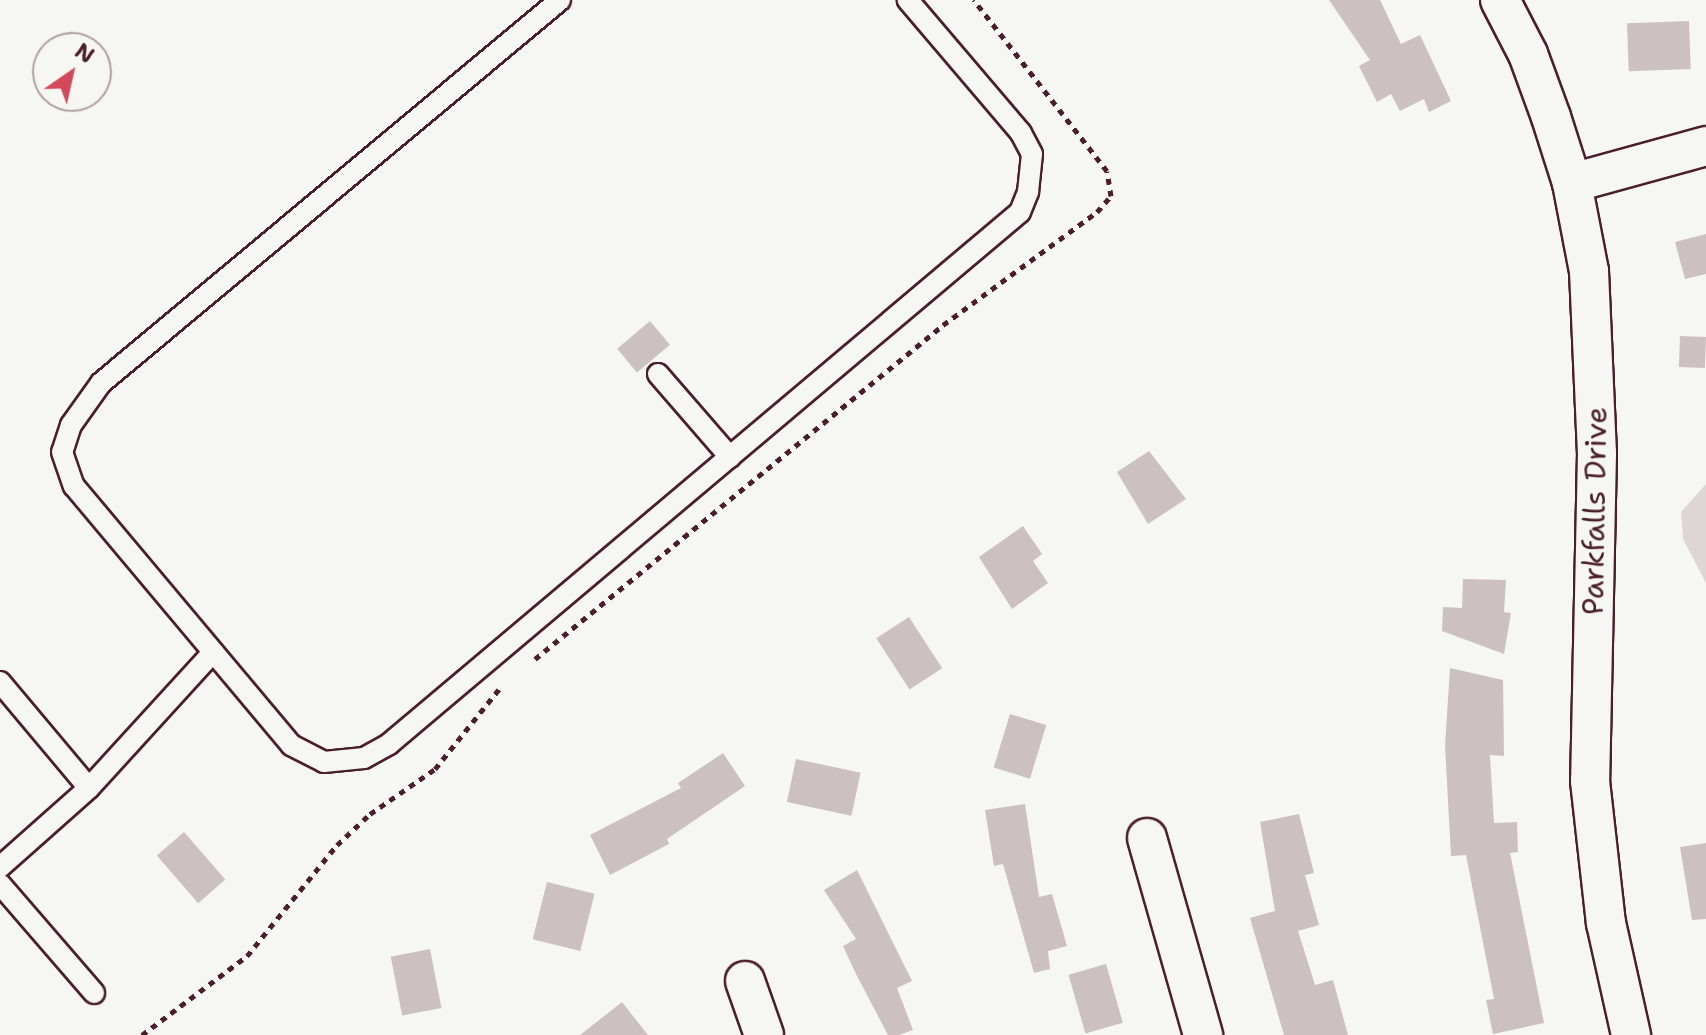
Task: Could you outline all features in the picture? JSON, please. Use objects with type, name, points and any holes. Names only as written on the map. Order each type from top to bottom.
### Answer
[{"type":"street","name":"Parkfalls Drive","points":[[1500,0],[1528,54],[1572,183],[1589,271],[1596,374],[1590,781],[1604,908],[1631,1035]]},
{"type":"street","points":[[1572,183],[1706,146]]},
{"type":"street","points":[[1147,838],[1203,1035]]},
{"type":"street","points":[[745,981],[764,1035]]},
{"type":"lane","points":[[560,0],[101,383],[71,425],[62,452],[74,486],[291,745],[324,762],[364,758],[389,744],[1007,226],[1028,192],[1032,154],[1021,133],[908,0]]},
{"type":"lane","points":[[658,374],[730,457]]},
{"type":"lane","points":[[0,867],[89,788],[213,652]]},
{"type":"lane","points":[[0,682],[89,788]]},
{"type":"lane","points":[[0,884],[94,993]]},
{"type":"shaded area","points":[[1706,484],[1706,583],[1683,539],[1681,512]]},
{"type":"building","points":[[1329,0],[1380,0],[1401,44],[1420,35],[1451,101],[1429,112],[1424,99],[1400,111],[1391,94],[1377,102],[1359,66],[1370,60]]},
{"type":"building","points":[[1689,21],[1691,69],[1629,71],[1627,23]]},
{"type":"building","points":[[1706,234],[1706,274],[1685,279],[1675,242]]},
{"type":"building","points":[[650,321],[670,345],[637,372],[617,349]]},
{"type":"building","points":[[1680,336],[1706,337],[1705,368],[1679,367]]},
{"type":"building","points":[[1149,451],[1186,499],[1148,524],[1117,472]]},
{"type":"building","points":[[1023,526],[1042,554],[1033,561],[1048,583],[1012,609],[979,557]]},
{"type":"building","points":[[1463,579],[1506,580],[1504,612],[1511,613],[1504,654],[1442,631],[1443,607],[1462,608]]},
{"type":"building","points":[[909,617],[942,668],[910,689],[876,638]]},
{"type":"building","points":[[1450,668],[1503,680],[1504,756],[1490,755],[1494,823],[1517,822],[1518,852],[1510,853],[1544,1023],[1493,1034],[1486,1000],[1494,999],[1466,855],[1451,856],[1445,746]]},
{"type":"building","points":[[1010,714],[1046,725],[1030,779],[994,768]]},
{"type":"building","points":[[723,753],[745,786],[667,839],[669,844],[610,875],[590,835],[681,788],[678,783]]},
{"type":"building","points":[[796,759],[861,773],[851,816],[787,802]]},
{"type":"building","points":[[1025,804],[1039,897],[1052,894],[1067,946],[1048,951],[1050,969],[1034,973],[1003,864],[994,866],[985,810]]},
{"type":"building","points":[[1299,814],[1314,873],[1305,875],[1319,925],[1298,931],[1315,985],[1333,980],[1348,1035],[1284,1035],[1250,918],[1275,911],[1260,822]]},
{"type":"building","points":[[184,832],[225,880],[198,903],[157,856]]},
{"type":"building","points":[[1706,843],[1706,919],[1692,920],[1680,847]]},
{"type":"building","points":[[857,870],[912,981],[897,988],[913,1030],[899,1035],[888,1035],[856,974],[843,946],[856,939],[824,890]]},
{"type":"building","points":[[547,882],[595,894],[580,951],[533,939]]},
{"type":"building","points":[[430,949],[441,1008],[402,1016],[391,957]]},
{"type":"building","points":[[1106,964],[1123,1023],[1085,1033],[1069,975]]},
{"type":"building","points":[[622,1002],[648,1035],[580,1035]]}]
